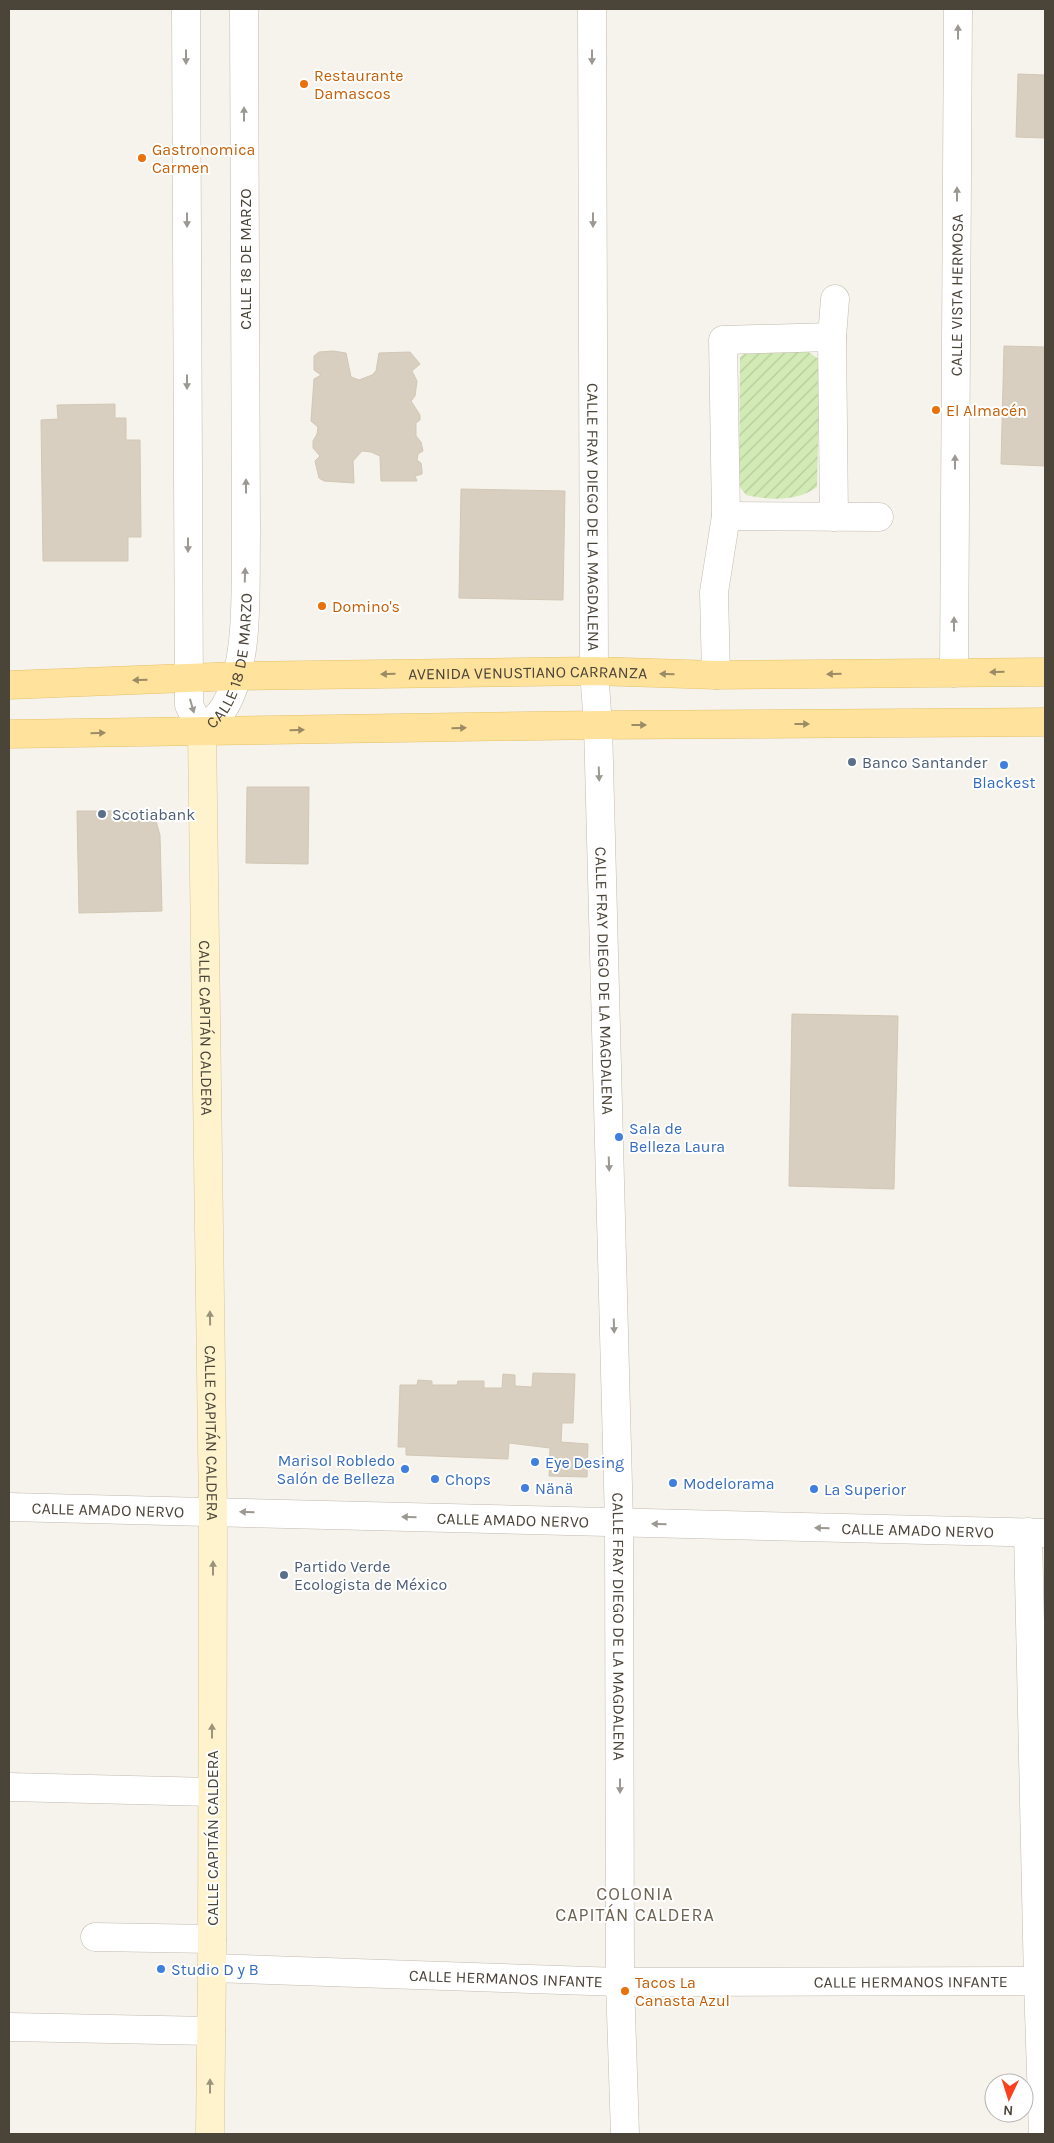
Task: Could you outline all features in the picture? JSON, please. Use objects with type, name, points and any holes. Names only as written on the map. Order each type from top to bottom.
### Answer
[{"type":"main road","name":"AVENIDA VENUSTIANO CARRANZA","points":[[9,684],[238,676],[594,671],[716,675],[1045,672]]},
{"type":"main road","points":[[9,734],[598,725],[1045,722]]},
{"type":"main road","name":"CALLE CAPITÁN CALDERA","points":[[202,732],[213,1512],[210,2134]]},
{"type":"street","name":"CALLE 18 DE MARZO","points":[[186,9],[189,705],[202,732],[225,706],[238,676],[244,620],[246,535],[244,9]]},
{"type":"street","name":"CALLE FRAY DIEGO DE LA MAGDALENA","points":[[592,9],[594,671],[598,725],[619,1523],[620,1982],[625,2134]]},
{"type":"street","name":"CALLE VISTA HERMOSA","points":[[954,673],[958,9]]},
{"type":"street","points":[[834,517],[832,337],[835,299]]},
{"type":"street","points":[[716,675],[714,592],[726,516],[723,340],[832,337]]},
{"type":"street","points":[[726,516],[879,517]]},
{"type":"street","name":"CALLE AMADO NERVO","points":[[9,1507],[1037,1533]]},
{"type":"street","points":[[1037,1533],[1038,1981],[1043,2134]]},
{"type":"street","points":[[9,1787],[212,1792]]},
{"type":"street","points":[[95,1937],[212,1939]]},
{"type":"street","name":"CALLE HERMANOS INFANTE","points":[[212,1968],[620,1982],[1038,1981]]},
{"type":"street","points":[[9,2027],[210,2031]]},
{"type":"green space","points":[[750,349],[807,351],[820,360],[817,487],[809,492],[792,497],[774,499],[746,495],[739,486],[740,357]]},
{"type":"building","points":[[1018,74],[1045,75],[1045,138],[1016,137]]},
{"type":"building","points":[[1004,346],[1045,347],[1045,466],[1001,464]]},
{"type":"building","points":[[333,351],[346,353],[351,377],[359,380],[372,375],[376,371],[379,353],[410,352],[420,364],[412,371],[417,381],[415,396],[411,401],[420,415],[420,420],[416,423],[416,436],[421,442],[423,451],[418,454],[417,460],[421,463],[422,474],[415,476],[417,481],[381,481],[380,456],[362,451],[353,461],[354,483],[324,481],[319,478],[315,461],[320,456],[313,448],[313,441],[318,427],[311,421],[314,379],[321,375],[314,370],[314,356],[319,352]]},
{"type":"building","points":[[115,404],[115,418],[126,418],[126,440],[140,440],[141,537],[128,537],[128,561],[43,561],[41,420],[58,419],[57,405]]},
{"type":"building","points":[[461,489],[565,491],[563,600],[459,598]]},
{"type":"building","points":[[247,787],[309,787],[308,864],[246,863]]},
{"type":"building","points":[[77,811],[153,811],[160,835],[162,911],[79,913]]},
{"type":"building","points":[[792,1014],[898,1016],[894,1189],[789,1186]]},
{"type":"building","points":[[533,1373],[575,1374],[573,1423],[562,1423],[561,1442],[588,1444],[587,1477],[549,1476],[550,1448],[509,1443],[508,1459],[406,1455],[406,1447],[398,1447],[400,1385],[417,1385],[418,1380],[432,1381],[432,1385],[457,1385],[458,1381],[484,1381],[484,1388],[502,1388],[503,1374],[515,1375],[515,1386],[532,1387]]},
{"type":"place","name":"Restaurante Damascos","points":[[304,84]]},
{"type":"place","name":"Gastronomica Carmen","points":[[142,158]]},
{"type":"place","name":"El Almacén","points":[[936,410]]},
{"type":"place","name":"Domino's","points":[[322,606]]},
{"type":"place","name":"Banco Santander","points":[[852,762]]},
{"type":"place","name":"Blackest","points":[[1004,765]]},
{"type":"place","name":"Scotiabank","points":[[102,814]]},
{"type":"place","name":"Sala de Belleza Laura","points":[[619,1137]]},
{"type":"place","name":"Eye Desing","points":[[535,1462]]},
{"type":"place","name":"Marisol Robledo Salón de Belleza","points":[[405,1469]]},
{"type":"place","name":"Chops","points":[[435,1479]]},
{"type":"place","name":"Modelorama","points":[[673,1483]]},
{"type":"place","name":"Nänä","points":[[525,1488]]},
{"type":"place","name":"La Superior","points":[[814,1489]]},
{"type":"place","name":"Partido Verde Ecologista de México","points":[[284,1575]]},
{"type":"place","name":"Studio D y B","points":[[161,1969]]},
{"type":"place","name":"Tacos La Canasta Azul","points":[[625,1991]]},
{"type":"district","name":"COLONIA CAPITÁN CALDERA","points":[[635,1904]]}]
